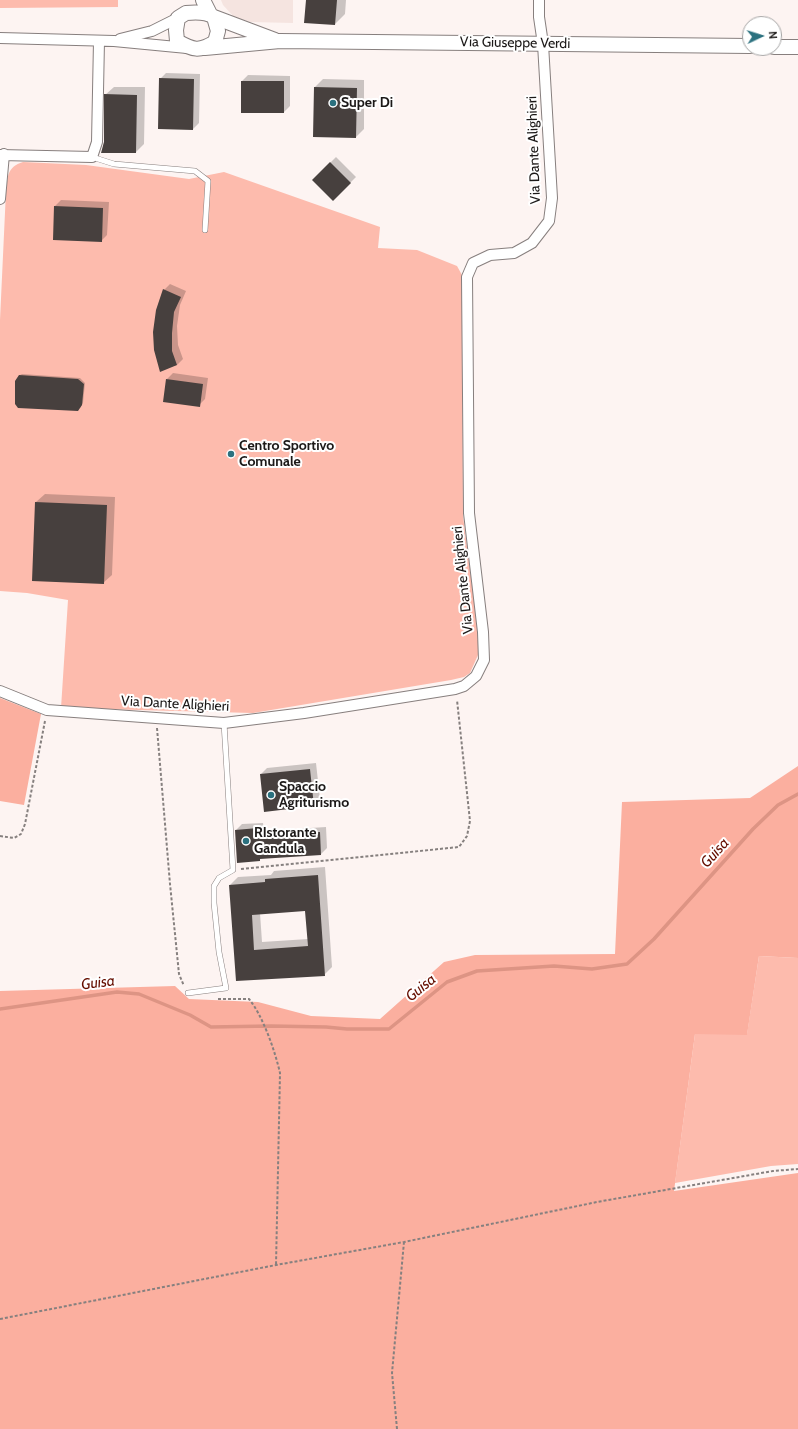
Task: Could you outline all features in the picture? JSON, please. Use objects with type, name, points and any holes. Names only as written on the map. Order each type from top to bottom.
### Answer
[{"type":"street","points":[[187,0],[179,17],[176,30],[178,41],[198,48],[214,42],[218,31],[203,0]]},
{"type":"street","name":"Via Dante Alighieri","points":[[0,691],[47,710],[224,723],[304,713],[456,689],[464,686],[476,676],[484,660],[483,632],[469,513],[467,277],[473,263],[490,255],[514,253],[532,243],[549,221],[552,198],[544,44],[539,17],[539,0]]},
{"type":"street","points":[[179,17],[186,13],[212,16]]},
{"type":"street","name":"Via Giuseppe Verdi","points":[[212,16],[280,41]]},
{"type":"street","name":"Via Giuseppe Verdi","points":[[114,41],[152,31],[179,17]]},
{"type":"street","name":"Via Giuseppe Verdi","points":[[0,38],[114,41],[198,48],[280,41],[742,46]]},
{"type":"street","points":[[0,199],[2,154],[92,157],[97,142],[99,41]]},
{"type":"street","points":[[782,47],[798,47]]},
{"type":"lane","points":[[92,157],[114,164],[195,171],[208,181],[205,230]]},
{"type":"lane","points":[[188,993],[226,988],[219,952],[214,903],[214,886],[219,878],[233,870],[224,723]]},
{"type":"path","points":[[233,870],[366,855],[459,847],[467,836],[470,821],[456,689]]},
{"type":"path","points":[[0,836],[14,838],[21,834],[25,824],[47,710]]},
{"type":"path","points":[[156,717],[179,974],[188,993]]},
{"type":"path","points":[[214,998],[249,999],[255,1007],[269,1037],[280,1073],[276,1265]]},
{"type":"path","points":[[0,1319],[276,1265],[404,1242],[597,1202],[773,1171],[798,1169]]},
{"type":"path","points":[[397,1429],[392,1373],[404,1242]]},
{"type":"shaded area","points":[[0,0],[118,0],[118,7],[0,8]]},
{"type":"shaded area","points":[[221,0],[293,0],[293,23],[250,22],[234,17],[223,5]]},
{"type":"shaded area","name":"Centro Sportivo Comunale","points":[[23,162],[86,165],[189,179],[224,172],[380,227],[378,248],[417,250],[457,266],[462,275],[463,516],[478,631],[478,655],[470,673],[464,677],[451,680],[253,713],[61,708],[68,600],[27,593],[0,591],[0,320],[6,191],[11,169]]},
{"type":"shaded area","points":[[0,698],[41,714],[24,805],[0,801]]},
{"type":"shaded area","points":[[798,766],[798,958],[759,956],[747,1035],[695,1034],[674,1191],[798,1173],[798,1429],[0,1429],[0,991],[175,986],[189,999],[258,1002],[311,1016],[380,1019],[444,962],[475,955],[615,954],[622,802],[750,798]]},
{"type":"shaded area","points":[[759,956],[798,958],[798,1164],[771,1166],[675,1183],[695,1034],[747,1034]]},
{"type":"building","points":[[306,0],[337,0],[335,25],[304,23]]},
{"type":"building","points":[[159,78],[194,79],[193,130],[158,129]]},
{"type":"building","points":[[241,81],[284,81],[284,113],[241,113]]},
{"type":"building","points":[[314,87],[357,88],[356,138],[313,137]]},
{"type":"building","points":[[104,94],[137,95],[136,153],[101,153],[104,142]]},
{"type":"building","points":[[330,162],[351,183],[333,201],[312,180]]},
{"type":"building","points":[[54,206],[103,208],[102,242],[53,240]]},
{"type":"building","points":[[163,289],[181,297],[174,312],[172,333],[172,351],[177,365],[160,372],[154,350],[153,332],[156,310]]},
{"type":"building","points":[[19,375],[78,379],[84,384],[82,405],[78,411],[18,408],[15,404],[15,381]]},
{"type":"building","points":[[166,379],[203,384],[200,407],[163,402]]},
{"type":"building","points":[[35,502],[107,505],[104,584],[32,581]]},
{"type":"building","points":[[310,769],[314,806],[264,812],[260,774]]},
{"type":"building","points":[[258,828],[258,837],[320,832],[321,855],[260,859],[260,861],[237,863],[235,830]]},
{"type":"building","points":[[318,875],[325,976],[236,981],[229,885],[265,882],[265,879]],"holes":[[[305,911],[308,946],[254,950],[252,915]]]},
{"type":"waterway","name":"Guisa","points":[[0,1009],[117,992],[139,994],[190,1015],[211,1027],[271,1026],[389,1029],[447,982],[477,971],[554,966],[592,969],[627,964],[654,939],[753,829],[778,805],[798,794]]},
{"type":"place","name":"Super Di","points":[[333,103]]},
{"type":"place","name":"Centro Sportivo Comunale","points":[[231,454]]},
{"type":"place","name":"Spaccio Agriturismo","points":[[271,795]]},
{"type":"place","name":"RIstorante Gandula","points":[[246,841]]}]
